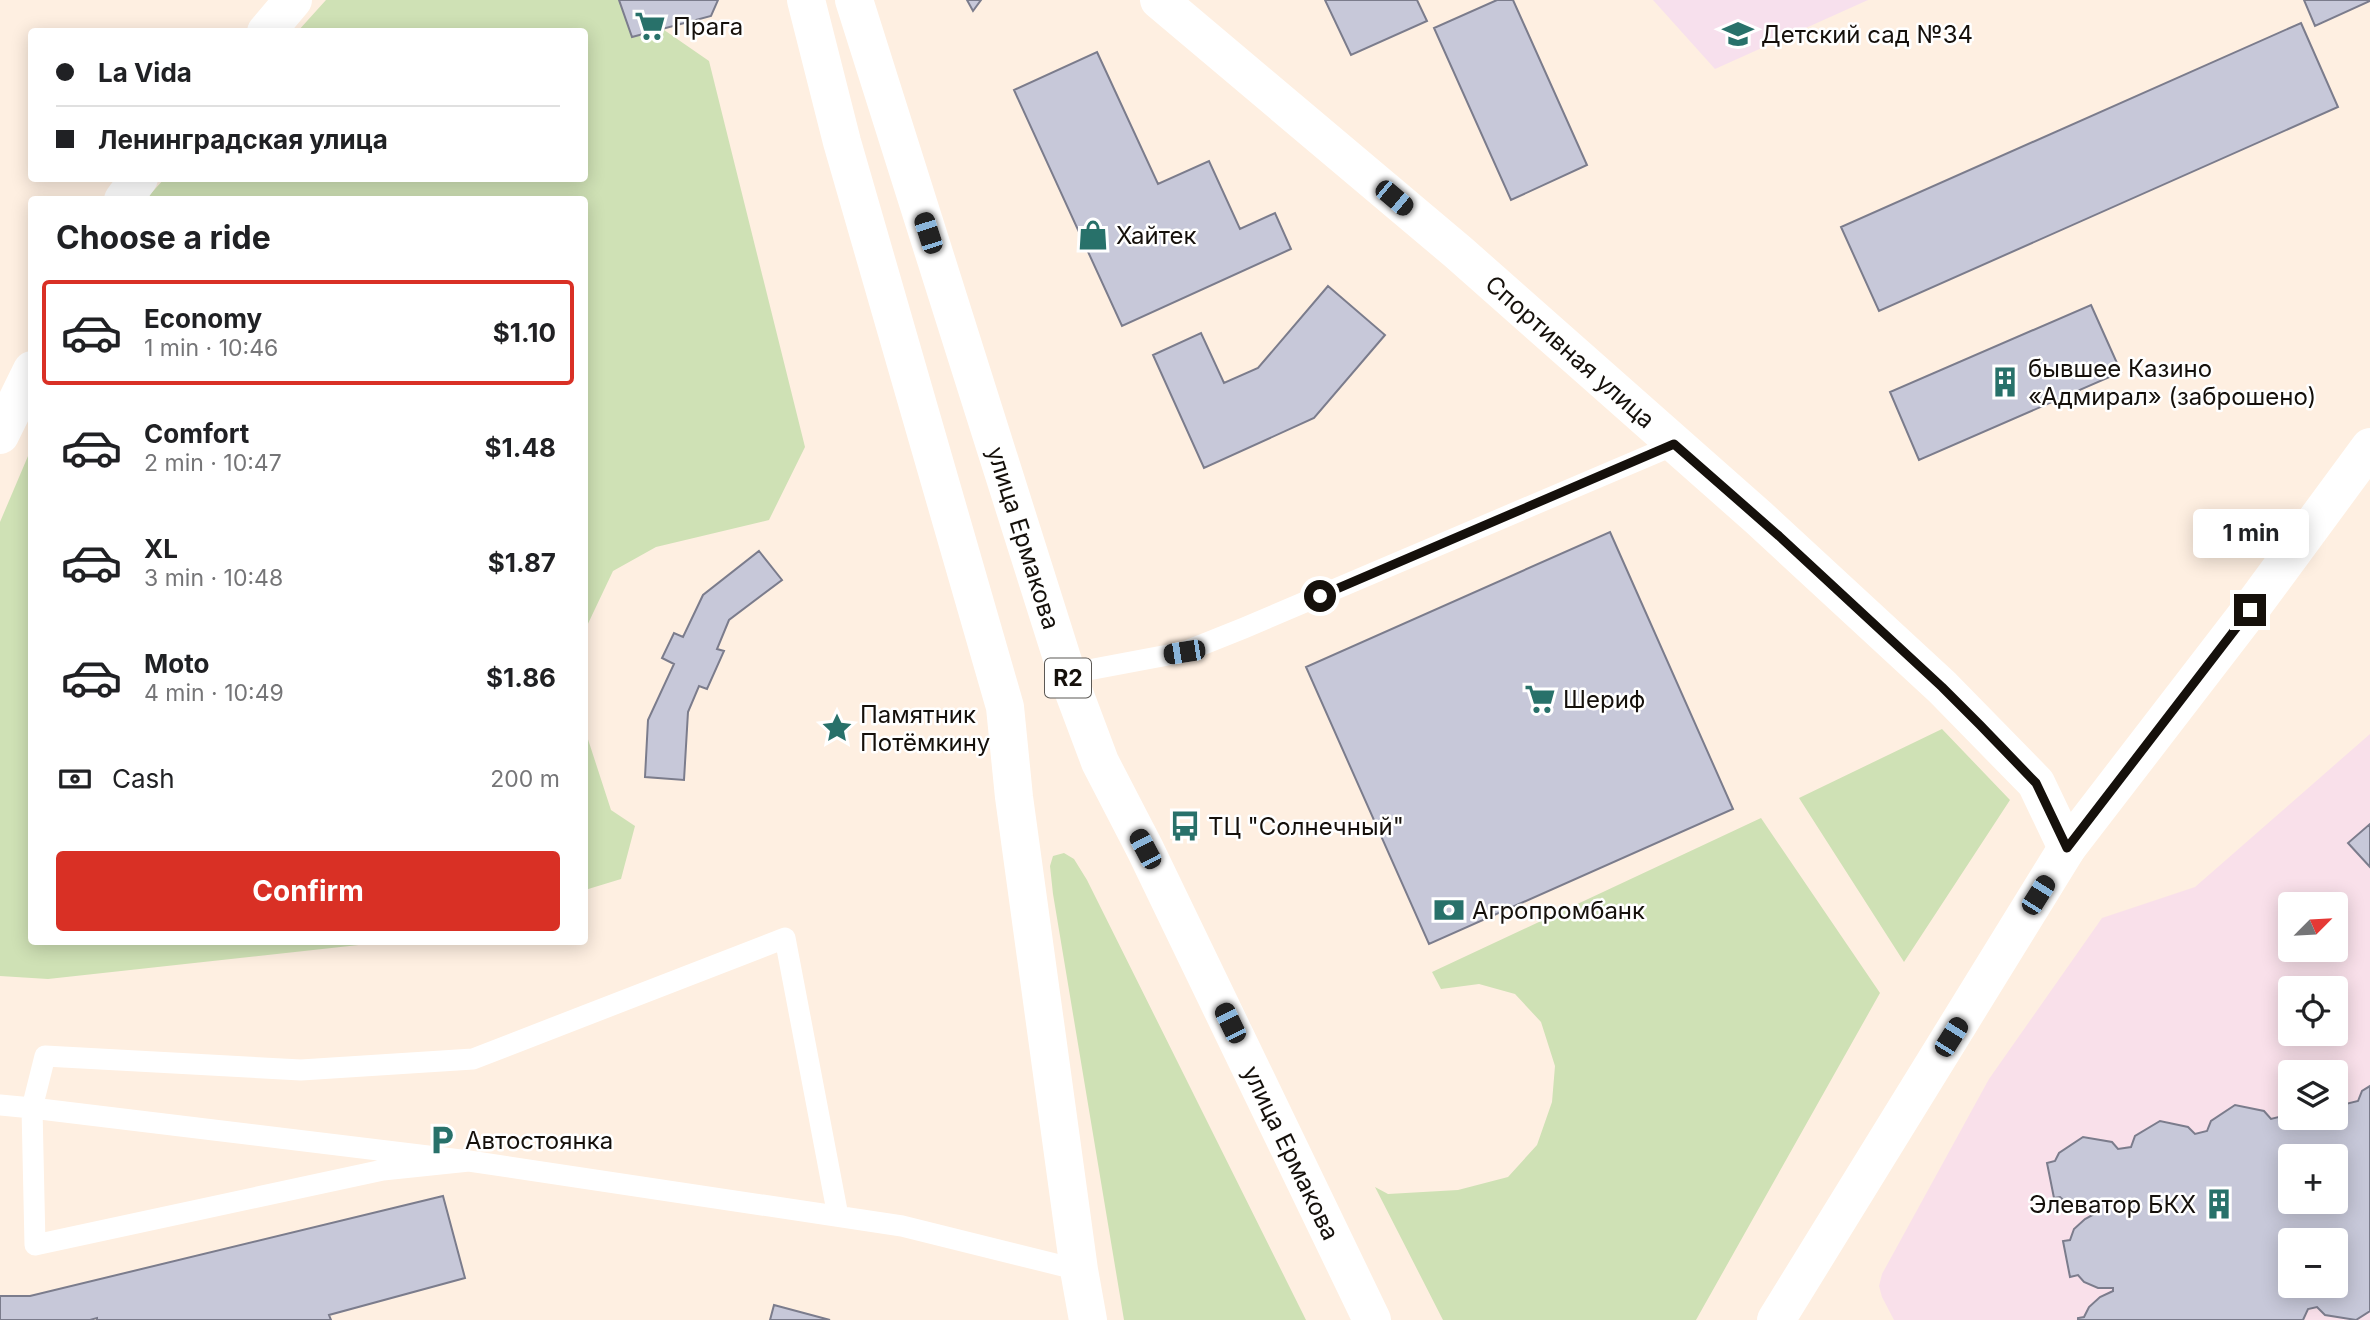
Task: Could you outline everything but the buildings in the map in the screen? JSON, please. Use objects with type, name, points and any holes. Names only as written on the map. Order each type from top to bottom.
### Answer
[{"type":"main road","points":[[268,28],[293,0]]},
{"type":"main road","points":[[806,0],[842,142],[1005,707],[1016,810],[1087,1320]]},
{"type":"main road","name":"улица Ермакова","points":[[854,0],[1067,674],[1100,762],[1145,849],[1372,1320]]},
{"type":"main road","name":"Спортивная улица","points":[[1159,0],[1458,252],[1779,536],[1942,687],[2036,783],[2067,848]]},
{"type":"main road","points":[[0,435],[28,378]]},
{"type":"main road","points":[[1776,1320],[2067,848],[2250,610],[2370,447]]},
{"type":"lane","points":[[1067,674],[1184,652],[1674,444]]},
{"type":"lane","points":[[469,1161],[383,1170],[35,1245],[32,1108],[45,1056],[302,1070],[473,1059],[785,938],[838,1216]]},
{"type":"lane","points":[[0,1105],[469,1161],[838,1216],[902,1226],[1079,1270]]},
{"type":"shaded area","name":"Детский сад №34","points":[[1653,0],[1868,0],[1715,69]]},
{"type":"shaded area","points":[[2370,734],[2370,1320],[1894,1320],[1879,1286],[1882,1274],[1989,1079],[2102,918],[2195,887]]},
{"type":"green space","points":[[326,0],[627,0],[641,14],[709,61],[805,447],[769,520],[656,547],[613,571],[588,624],[588,196],[149,196],[161,182],[588,182],[588,28],[301,28]]},
{"type":"green space","points":[[28,456],[28,945],[359,945],[48,979],[0,976],[0,522]]},
{"type":"green space","points":[[1942,729],[2010,800],[1904,962],[1799,798]]},
{"type":"green space","points":[[588,739],[611,810],[635,826],[621,879],[588,889]]},
{"type":"green space","points":[[1761,818],[1880,993],[1696,1320],[1443,1320],[1375,1187],[1388,1194],[1458,1190],[1508,1177],[1537,1145],[1552,1102],[1555,1066],[1541,1022],[1515,994],[1479,984],[1441,989],[1432,972]]},
{"type":"green space","points":[[1064,853],[1074,859],[1087,880],[1306,1320],[1124,1320],[1053,894],[1050,866],[1053,856]]},
{"type":"place","name":"Прага","points":[[650,26]]},
{"type":"place","name":"Детский сад №34","points":[[1738,34]]},
{"type":"place","name":"Хайтек","points":[[1093,235]]},
{"type":"place","name":"бывшее Казино «Адмирал» (заброшено)","points":[[2005,382]]},
{"type":"place","name":"Шериф","points":[[1540,699]]},
{"type":"place","name":"Памятник Потёмкину","points":[[837,728]]},
{"type":"place","name":"ТЦ \"Солнечный\"","points":[[1185,826]]},
{"type":"place","name":"Агропромбанк","points":[[1449,910]]},
{"type":"place","name":"Автостоянка","points":[[442,1140]]},
{"type":"place","name":"Элеватор БКХ","points":[[2219,1204]]},
{"type":"route","points":[[1320,596],[1674,444],[1779,536],[1980,725],[2036,783],[2067,848],[2250,610]]}]
